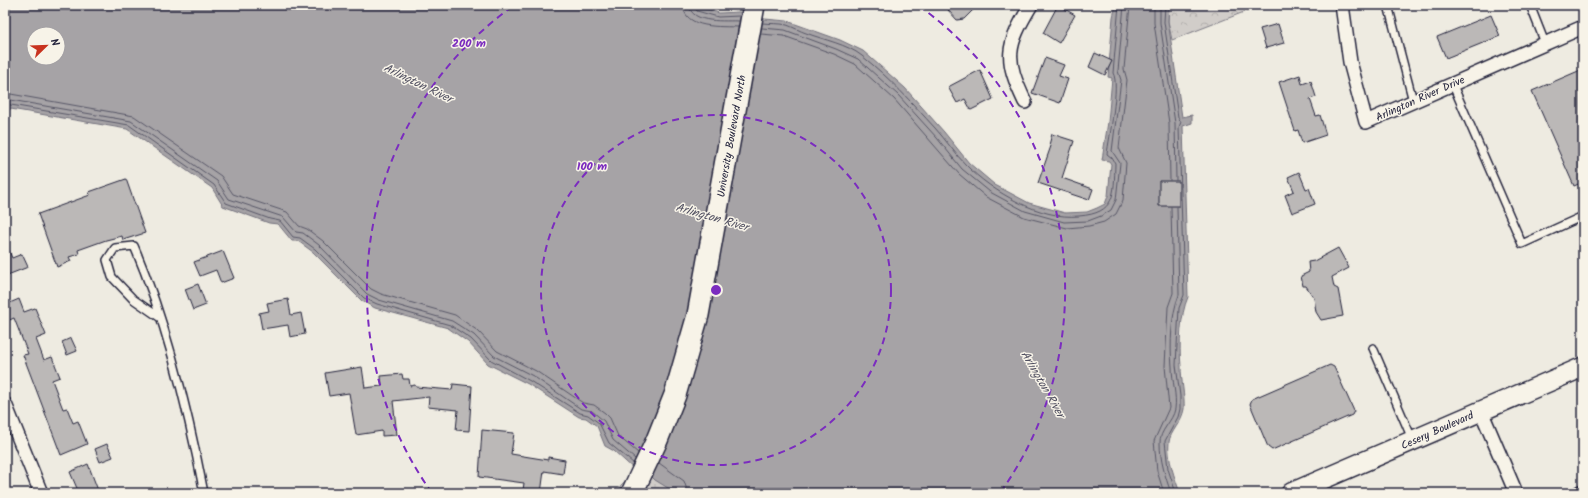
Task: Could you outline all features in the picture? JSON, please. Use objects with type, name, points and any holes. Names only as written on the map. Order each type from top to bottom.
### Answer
[{"type":"main road","name":"University Boulevard North","points":[[628,493],[632,493],[657,440],[675,395],[698,315],[754,5]]},
{"type":"main road","name":"Cesery Boulevard","points":[[1291,493],[1583,367]]},
{"type":"street","points":[[1025,102],[1013,77],[1010,53],[1017,29],[1031,5]]},
{"type":"street","name":"Arlington River Drive","points":[[1342,5],[1350,62],[1366,122],[1583,27]]},
{"type":"street","points":[[5,404],[41,493]]},
{"type":"street","points":[[1481,411],[1516,493]]},
{"type":"street","points":[[1579,493],[1583,491]]},
{"type":"lane","points":[[1388,5],[1413,101]]},
{"type":"lane","points":[[1530,5],[1546,43]]},
{"type":"lane","points":[[1452,84],[1522,244],[1583,216]]},
{"type":"lane","points":[[159,317],[133,299],[112,277],[107,260],[115,248],[134,246],[147,276],[190,418],[204,493]]},
{"type":"lane","points":[[1373,348],[1413,441]]},
{"type":"green space","points":[[1169,5],[1262,5],[1172,40],[1168,21]]},
{"type":"green space","points":[[636,471],[651,476],[676,493],[638,493],[619,487]]},
{"type":"water","name":"Arlington River","points":[[5,5],[693,5],[719,13],[739,12],[765,19],[787,21],[840,40],[863,51],[905,88],[969,163],[995,185],[1029,203],[1065,213],[1087,212],[1105,204],[1108,196],[1111,164],[1109,161],[1102,160],[1108,122],[1112,78],[1108,77],[1113,17],[1116,5],[1169,5],[1168,21],[1182,117],[1192,115],[1192,123],[1183,126],[1188,297],[1183,313],[1180,340],[1184,409],[1181,418],[1171,434],[1169,442],[1169,455],[1180,493],[676,493],[651,476],[636,471],[614,451],[605,446],[597,426],[586,418],[579,417],[528,384],[488,364],[468,342],[448,328],[375,308],[362,301],[313,252],[298,241],[292,241],[278,224],[269,223],[223,206],[212,188],[127,129],[5,108]]},
{"type":"building","points":[[954,5],[978,5],[964,19],[957,20],[948,10]]},
{"type":"building","points":[[1058,5],[1075,15],[1059,43],[1043,33]]},
{"type":"building","points":[[1491,15],[1500,36],[1446,58],[1437,37]]},
{"type":"building","points":[[1278,24],[1284,43],[1266,48],[1260,29]]},
{"type":"building","points":[[1095,53],[1112,61],[1105,75],[1089,67]]},
{"type":"building","points":[[1045,58],[1064,65],[1059,76],[1068,79],[1060,103],[1032,93]]},
{"type":"building","points":[[1583,69],[1583,182],[1574,186],[1532,91]]},
{"type":"building","points":[[980,70],[993,99],[971,110],[965,99],[957,103],[948,87]]},
{"type":"building","points":[[1300,75],[1302,84],[1311,81],[1316,97],[1310,99],[1316,116],[1320,115],[1326,135],[1302,143],[1298,130],[1295,131],[1279,82]]},
{"type":"building","points":[[1052,134],[1074,141],[1062,178],[1093,189],[1089,200],[1038,183],[1051,146],[1049,145]]},
{"type":"building","points":[[1299,172],[1306,189],[1309,188],[1315,204],[1292,213],[1285,195],[1294,191],[1288,177]]},
{"type":"building","points":[[126,179],[145,233],[123,240],[122,236],[106,240],[78,250],[79,254],[69,257],[71,261],[57,267],[38,214],[90,195],[89,192]]},
{"type":"building","points":[[1159,181],[1179,181],[1179,206],[1159,206]]},
{"type":"building","points":[[5,241],[12,258],[22,254],[28,267],[5,276]]},
{"type":"building","points":[[1338,248],[1349,268],[1332,277],[1334,287],[1338,289],[1343,316],[1321,320],[1316,312],[1314,298],[1306,286],[1303,286],[1301,276],[1309,272],[1308,262],[1314,261]]},
{"type":"building","points":[[223,251],[234,278],[221,283],[216,270],[200,276],[194,262]]},
{"type":"building","points":[[198,284],[206,305],[193,310],[185,289]]},
{"type":"building","points":[[19,299],[24,312],[35,308],[46,335],[36,339],[44,360],[52,357],[60,377],[52,380],[63,409],[67,408],[73,423],[78,421],[87,444],[61,455],[23,355],[28,354],[14,318],[5,322],[5,305]]},
{"type":"building","points":[[288,299],[291,315],[301,313],[305,334],[290,337],[288,325],[262,329],[259,313],[269,311],[267,303]]},
{"type":"building","points":[[71,338],[77,351],[67,355],[62,342]]},
{"type":"building","points":[[1330,365],[1334,367],[1354,411],[1352,415],[1272,450],[1268,447],[1250,404],[1252,399]]},
{"type":"building","points":[[362,367],[365,388],[382,386],[381,376],[402,374],[403,379],[409,379],[410,386],[415,385],[416,387],[452,390],[453,384],[472,386],[469,431],[456,430],[458,410],[428,407],[429,397],[393,401],[397,435],[382,436],[382,431],[356,435],[349,393],[329,396],[325,373]]},
{"type":"building","points":[[482,430],[514,433],[511,454],[548,460],[548,457],[565,460],[563,474],[544,471],[541,493],[523,490],[524,483],[479,477]]},
{"type":"building","points":[[107,444],[113,457],[100,462],[95,449]]},
{"type":"building","points":[[88,464],[99,493],[79,493],[70,472]]}]
